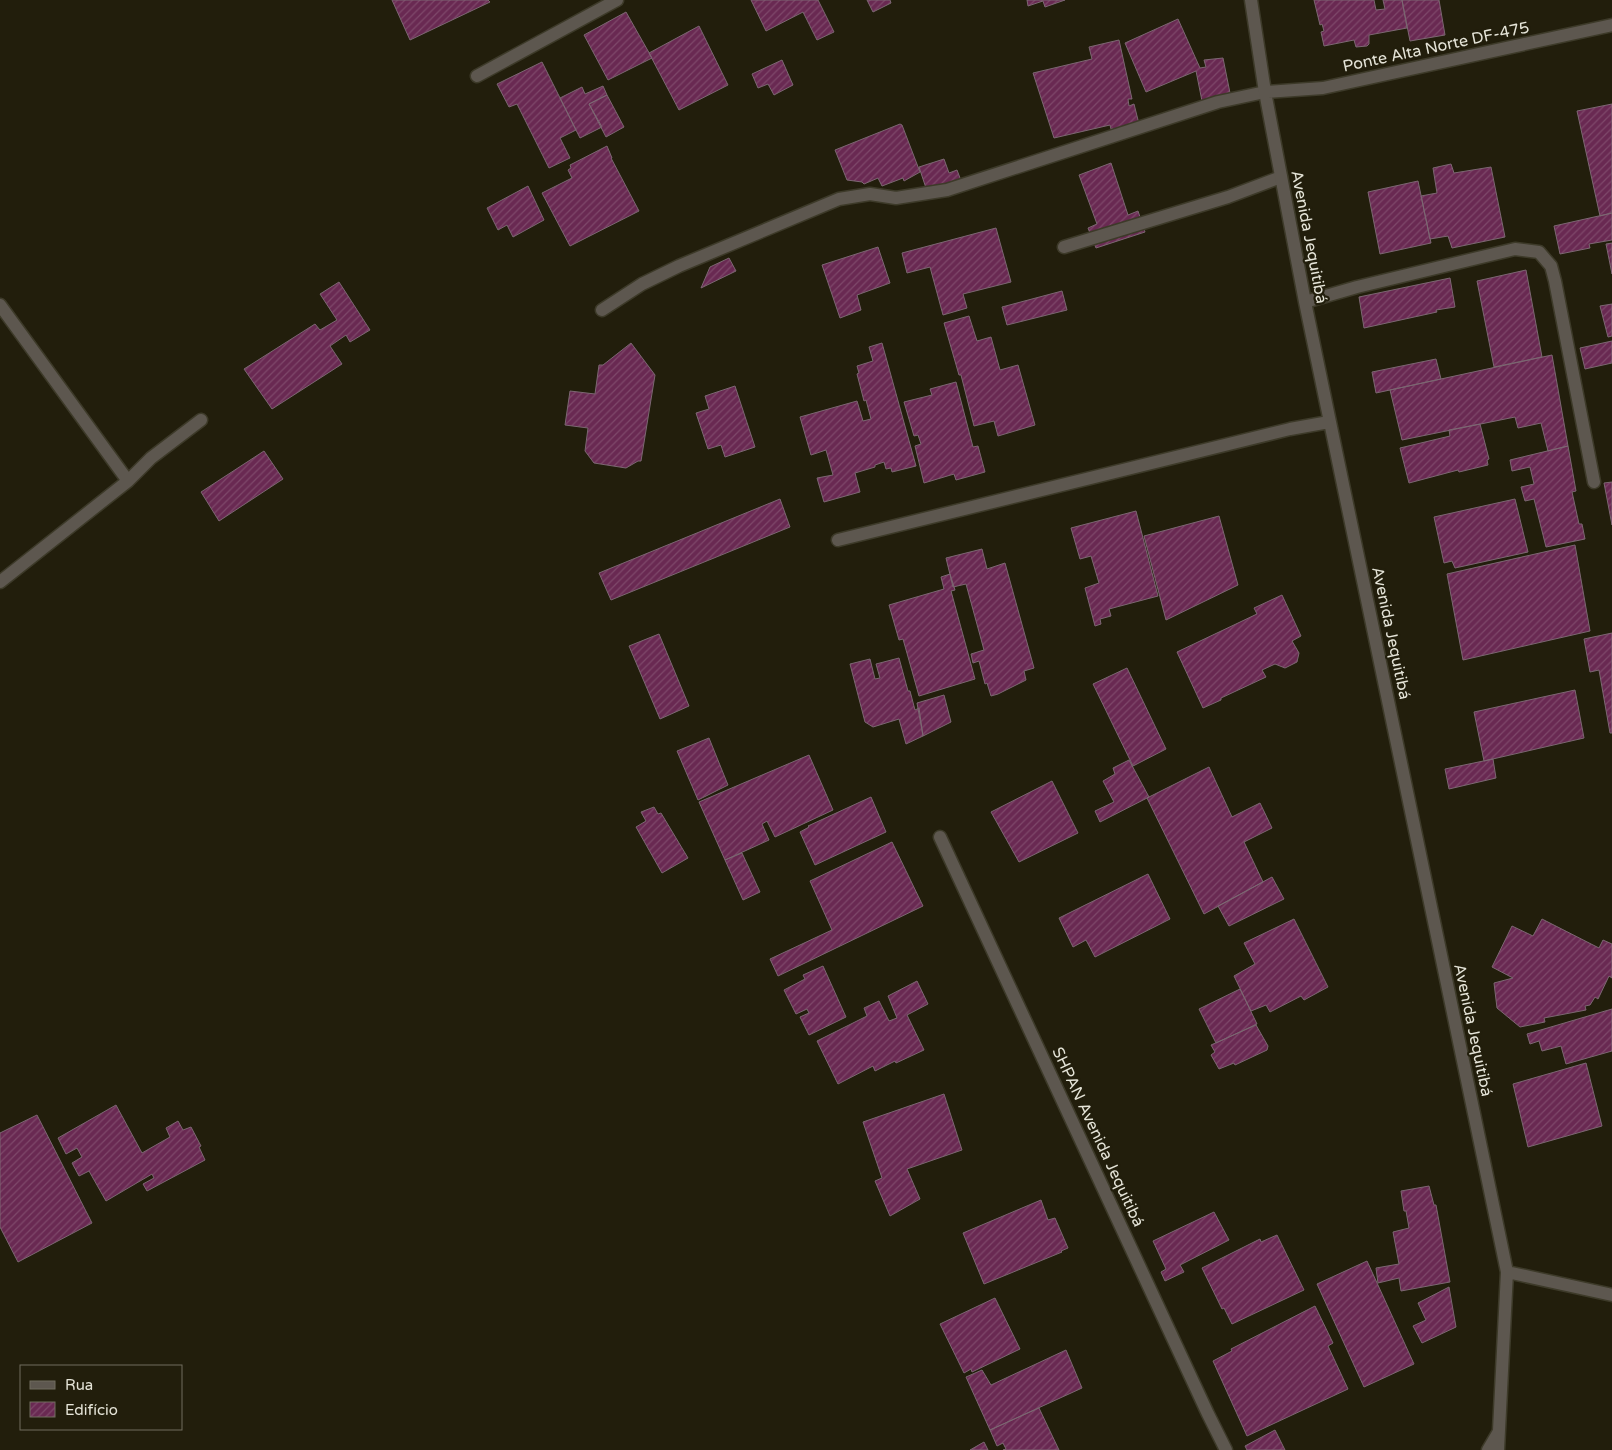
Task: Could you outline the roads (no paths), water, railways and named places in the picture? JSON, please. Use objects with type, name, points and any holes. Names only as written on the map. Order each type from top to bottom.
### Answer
[{"type":"street","points":[[477,76],[617,0]]},
{"type":"street","name":"Avenida Jequitibá","points":[[1251,0],[1281,177],[1329,422],[1507,1272]]},
{"type":"street","name":"Ponte Alta Norte DF-475","points":[[602,310],[642,284],[679,266],[840,199],[870,194],[896,198],[947,190],[1023,167],[1218,102],[1266,92],[1323,88],[1612,25]]},
{"type":"street","points":[[1064,247],[1228,197],[1281,177]]},
{"type":"street","points":[[1305,302],[1357,286],[1515,249],[1539,252],[1551,266],[1555,281],[1594,482]]},
{"type":"street","points":[[0,305],[128,481]]},
{"type":"street","points":[[0,582],[128,481],[151,458],[201,420]]},
{"type":"street","points":[[838,540],[1290,428],[1329,422]]},
{"type":"street","name":"SHPAN Avenida Jequitibá","points":[[940,837],[1226,1450]]},
{"type":"street","points":[[1498,1450],[1507,1272],[1612,1295]]},
{"type":"street","points":[[1488,1450],[1499,1430]]}]
